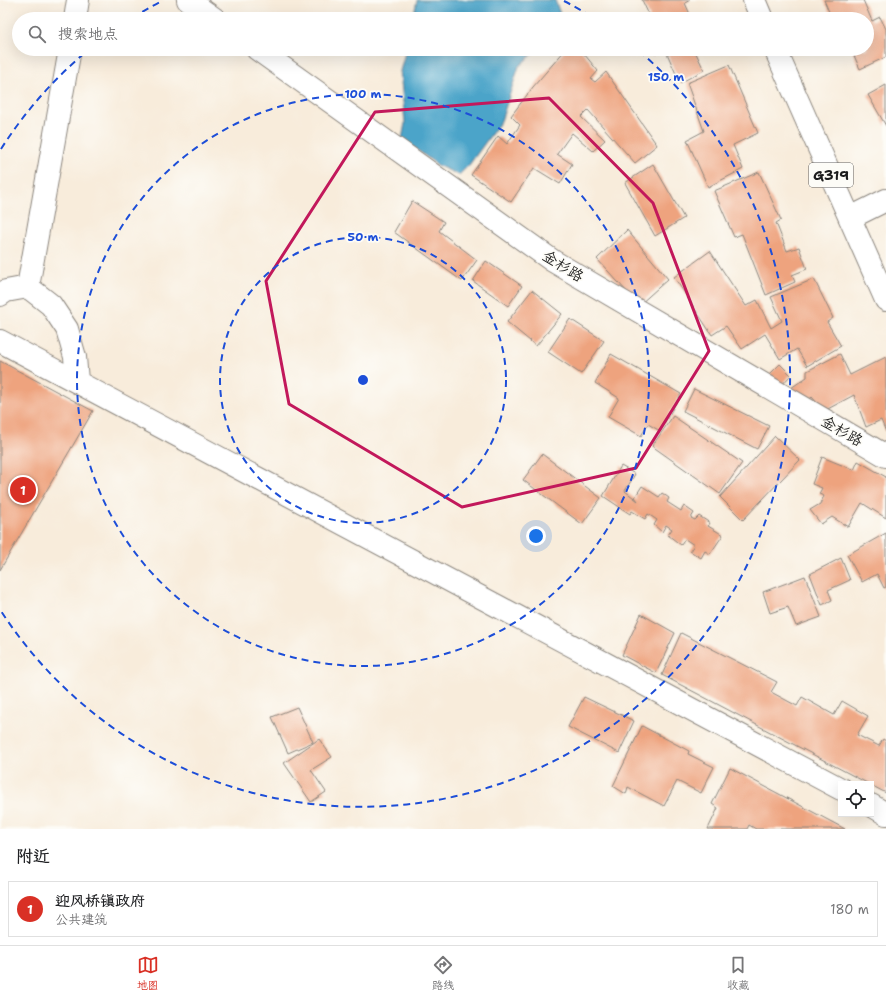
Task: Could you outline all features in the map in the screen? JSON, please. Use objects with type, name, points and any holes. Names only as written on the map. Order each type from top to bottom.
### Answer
[{"type":"main road","points":[[76,12],[78,0]]},
{"type":"main road","points":[[188,0],[205,12]]},
{"type":"main road","points":[[754,0],[759,12]]},
{"type":"main road","points":[[28,287],[69,56]]},
{"type":"main road","name":"金杉路","points":[[267,56],[552,261],[886,456]]},
{"type":"main road","name":"G319","points":[[779,56],[886,300]]},
{"type":"main road","points":[[850,218],[886,200]]},
{"type":"main road","points":[[0,295],[6,291],[28,287],[51,305],[67,329],[75,357],[77,381]]},
{"type":"main road","points":[[0,340],[838,788]]},
{"type":"main road","points":[[874,808],[886,814]]},
{"type":"highlighted area","points":[[549,98],[653,203],[709,351],[636,468],[462,507],[289,404],[266,281],[375,112]]},
{"type":"water","points":[[417,0],[555,0],[559,12],[414,12]]},
{"type":"water","points":[[404,56],[530,56],[519,66],[501,121],[469,165],[459,175],[439,166],[402,139],[405,123],[400,71]]},
{"type":"building","points":[[642,0],[690,0],[685,3],[689,12],[648,12]]},
{"type":"building","points":[[824,0],[863,0],[868,12],[829,12]]},
{"type":"building","points":[[880,17],[886,29],[886,57],[860,69],[854,56],[874,56],[874,20]]},
{"type":"building","points":[[560,56],[586,56],[598,71],[591,79],[595,82],[606,72],[657,145],[635,163],[588,110],[581,117],[605,140],[593,151],[572,133],[557,154],[572,164],[560,184],[534,168],[511,202],[471,175],[498,136],[507,144],[520,125],[511,116],[533,87]]},
{"type":"building","points":[[668,56],[697,56],[704,70],[680,83]]},
{"type":"building","points":[[729,65],[758,133],[733,145],[743,169],[708,187],[687,140],[704,131],[687,83]]},
{"type":"building","points":[[886,85],[886,126],[868,95]]},
{"type":"building","points":[[653,164],[684,218],[655,236],[625,183]]},
{"type":"building","points":[[759,172],[781,220],[776,223],[787,251],[799,247],[807,269],[792,275],[795,282],[766,295],[742,234],[734,237],[714,191]]},
{"type":"building","points":[[412,201],[444,222],[439,231],[477,260],[462,281],[394,232]]},
{"type":"building","points":[[627,230],[668,279],[639,305],[597,259]]},
{"type":"building","points":[[710,251],[746,306],[757,300],[771,328],[782,321],[771,297],[814,279],[833,318],[827,322],[841,346],[807,366],[797,349],[780,359],[765,334],[742,349],[726,326],[712,335],[674,277]]},
{"type":"building","points":[[486,261],[522,286],[508,306],[473,281]]},
{"type":"building","points":[[532,290],[562,314],[536,346],[507,322]]},
{"type":"building","points":[[570,319],[604,341],[581,374],[548,352]]},
{"type":"building","points":[[611,354],[681,394],[660,431],[648,424],[641,436],[608,417],[619,398],[595,383]]},
{"type":"building","points":[[840,354],[850,375],[886,357],[886,432],[881,420],[866,427],[854,395],[824,411],[812,397],[804,404],[791,388],[807,377],[807,371]]},
{"type":"building","points":[[0,361],[93,411],[0,570]]},
{"type":"building","points":[[780,364],[791,375],[779,388],[768,376]]},
{"type":"building","points":[[694,389],[769,426],[757,449],[683,411]]},
{"type":"building","points":[[673,416],[742,463],[720,494],[652,446]]},
{"type":"building","points":[[775,436],[800,460],[743,520],[720,497]]},
{"type":"building","points":[[542,454],[601,498],[582,524],[523,480]]},
{"type":"building","points":[[822,457],[854,470],[858,461],[886,477],[886,518],[862,503],[848,527],[832,517],[821,524],[810,510],[820,504],[824,496],[819,494],[822,488],[812,484]]},
{"type":"building","points":[[621,466],[635,474],[625,491],[638,501],[635,497],[642,486],[659,497],[662,493],[669,498],[667,502],[681,511],[684,506],[694,513],[691,518],[695,520],[699,516],[710,523],[708,526],[723,535],[710,554],[705,551],[701,558],[690,551],[694,545],[685,539],[681,545],[668,535],[672,529],[666,525],[662,532],[654,525],[657,520],[648,514],[645,519],[632,511],[630,514],[603,496]]},
{"type":"building","points":[[886,533],[886,587],[884,588],[877,574],[862,582],[847,555]]},
{"type":"building","points":[[841,558],[850,580],[828,590],[832,600],[822,605],[810,574]]},
{"type":"building","points":[[805,576],[821,617],[796,626],[788,607],[770,613],[763,592]]},
{"type":"building","points":[[641,614],[675,633],[656,673],[622,655]]},
{"type":"building","points":[[681,633],[777,682],[771,692],[797,706],[802,697],[834,715],[842,701],[868,716],[857,735],[879,746],[883,739],[886,741],[886,793],[874,787],[874,781],[863,781],[662,675]]},
{"type":"building","points":[[584,697],[634,721],[619,753],[568,727]]},
{"type":"building","points":[[297,707],[313,742],[288,753],[272,717]]},
{"type":"building","points":[[642,726],[689,751],[688,754],[714,767],[701,793],[677,781],[664,806],[628,787],[626,794],[613,786]]},
{"type":"building","points":[[319,739],[332,757],[311,770],[326,792],[311,802],[284,763]]},
{"type":"building","points":[[730,768],[845,829],[756,829],[749,825],[747,829],[708,829],[718,808],[712,804]]},
{"type":"place","name":"迎风桥镇政府","points":[[23,490]]}]
